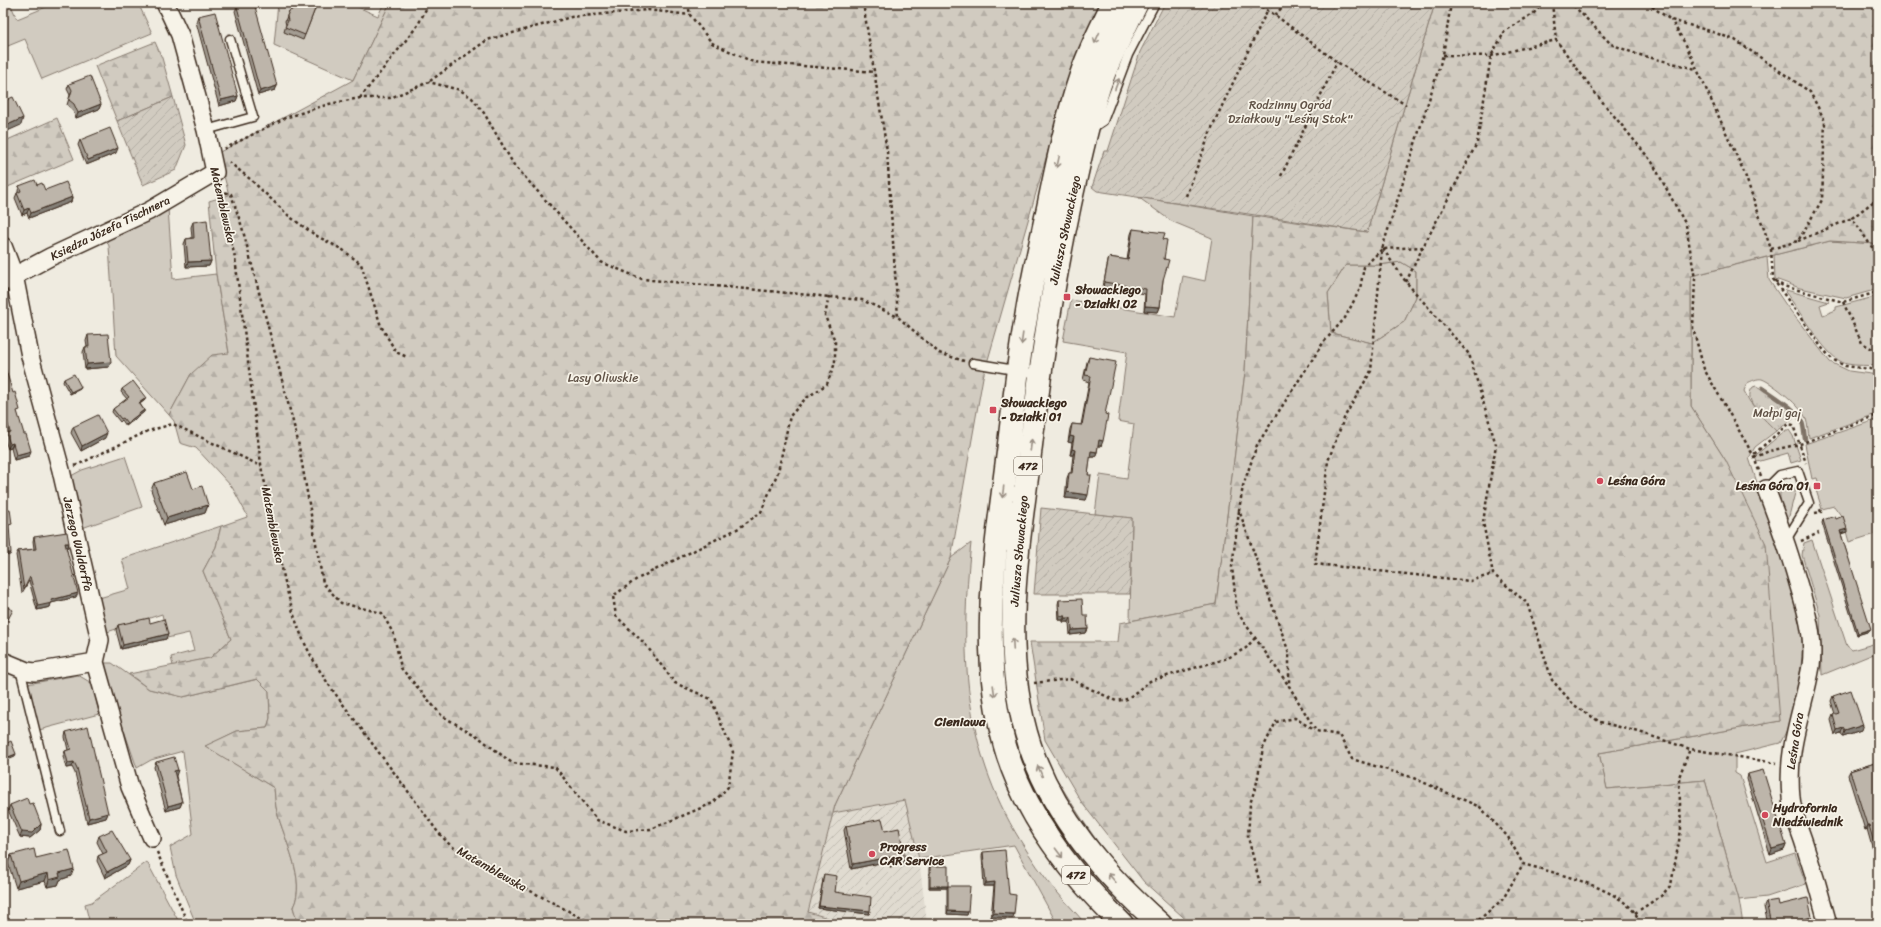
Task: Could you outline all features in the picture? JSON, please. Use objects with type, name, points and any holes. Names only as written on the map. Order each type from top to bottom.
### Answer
[{"type":"main road","name":"Juliusza Słowackiego","points":[[1113,3],[1081,73],[1062,142],[1034,271],[1018,370],[997,549],[990,624],[996,707],[1006,747],[1020,785],[1037,820],[1056,851],[1092,895],[1122,924]]},
{"type":"main road","name":"Juliusza Słowackiego","points":[[1137,3],[1110,59],[1093,107],[1056,269],[1039,374],[1014,594],[1013,641],[1016,679],[1021,713],[1030,747],[1045,782],[1059,809],[1084,846],[1115,882],[1140,906],[1168,921]]},
{"type":"street","name":"Matemblewska","points":[[165,3],[180,35],[213,161]]},
{"type":"street","name":"Księdza Józefa Tischnera","points":[[9,278],[149,211],[213,161]]},
{"type":"street","name":"Jerzego Waldorffa","points":[[3,246],[9,278],[61,470],[100,640],[95,662],[130,787],[152,838]]},
{"type":"street","name":"Leśna Góra","points":[[1766,489],[1786,541],[1807,614],[1811,665],[1793,741],[1789,766],[1791,799],[1828,924]]},
{"type":"street","points":[[3,661],[35,672],[95,662]]},
{"type":"street","points":[[1122,924],[1140,906]]},
{"type":"lane","points":[[1087,131],[1096,128],[1103,121],[1128,55],[1156,3]]},
{"type":"lane","points":[[206,130],[253,117],[230,38]]},
{"type":"lane","points":[[973,363],[1039,374]]},
{"type":"lane","points":[[1766,489],[1780,475],[1798,471],[1809,503],[1786,541]]},
{"type":"lane","points":[[20,668],[60,831]]},
{"type":"path","points":[[360,98],[418,25],[429,3]]},
{"type":"path","points":[[688,3],[690,16],[712,43],[753,62],[875,72]]},
{"type":"path","points":[[863,3],[887,151],[898,317]]},
{"type":"path","points":[[1256,3],[1275,15],[1337,62],[1406,105]]},
{"type":"path","points":[[1275,15],[1286,3]]},
{"type":"path","points":[[1450,3],[1443,55],[1382,249],[1371,371],[1345,416],[1328,462],[1315,564],[1470,581],[1493,574]]},
{"type":"path","points":[[1406,282],[1477,142],[1491,56],[1505,31],[1533,14],[1544,3]]},
{"type":"path","points":[[1552,3],[1556,40],[1596,94],[1652,162],[1686,225],[1695,279],[1693,328],[1704,369],[1753,455],[1766,489]]},
{"type":"path","points":[[1568,3],[1575,7],[1611,44],[1636,54],[1696,69]]},
{"type":"path","points":[[1647,3],[1671,20],[1735,40],[1810,92],[1825,121],[1822,200],[1798,241]]},
{"type":"path","points":[[213,161],[285,118],[329,104],[360,98],[390,98],[429,82],[487,40],[571,17],[648,10],[690,16]]},
{"type":"path","points":[[1186,196],[1213,125],[1267,10]]},
{"type":"path","points":[[1671,20],[1686,44],[1696,69],[1744,172],[1771,249],[1773,279],[1822,348],[1832,359],[1845,366],[1878,370]]},
{"type":"path","points":[[1443,55],[1491,56],[1556,40]]},
{"type":"path","points":[[1281,176],[1337,62]]},
{"type":"path","points":[[429,82],[460,90],[472,98],[484,113],[514,165],[601,262],[642,279],[862,300],[898,317],[939,353],[973,363]]},
{"type":"path","points":[[213,161],[232,164],[290,217],[315,235],[343,250],[361,264],[381,326],[396,352],[407,357]]},
{"type":"path","name":"Matemblewska","points":[[213,161],[235,258],[261,466],[269,498],[287,594],[302,637],[320,674],[437,831],[450,845],[472,860],[593,924]]},
{"type":"path","points":[[220,191],[231,194],[242,227],[298,441],[323,583],[341,603],[382,613],[394,635],[401,668],[442,716],[477,736],[512,763],[555,766],[597,820],[626,831],[651,828],[712,803],[728,787],[733,752],[711,700],[675,683],[645,644],[616,616],[613,596],[637,579],[739,528],[761,512],[778,472],[790,416],[805,400],[827,384],[834,363],[835,341],[825,316],[829,296]]},
{"type":"path","points":[[1771,249],[1798,241],[1852,218],[1878,198]]},
{"type":"path","points":[[1852,218],[1878,256]]},
{"type":"path","points":[[1316,731],[1289,686],[1237,612],[1232,567],[1243,486],[1257,445],[1323,343],[1345,318],[1360,288],[1364,267],[1382,249],[1423,247]]},
{"type":"path","points":[[1382,249],[1406,282],[1469,354],[1496,445],[1483,522],[1493,574],[1527,603],[1552,680],[1574,705],[1600,722],[1639,732],[1690,749],[1789,766]]},
{"type":"path","points":[[1773,279],[1783,286],[1843,302],[1878,292]]},
{"type":"path","points":[[1843,302],[1862,343],[1878,352]]},
{"type":"path","points":[[1754,458],[1769,451],[1800,444],[1877,417],[1878,414]]},
{"type":"path","points":[[83,464],[148,431],[173,424],[261,466]]},
{"type":"path","points":[[1753,455],[1788,424],[1793,425],[1805,458]]},
{"type":"path","points":[[1239,510],[1289,653],[1289,686]]},
{"type":"path","points":[[1027,684],[1070,679],[1116,701],[1127,699],[1150,681],[1228,658],[1246,648],[1255,638]]},
{"type":"path","points":[[1260,884],[1248,836],[1250,804],[1257,782],[1263,748],[1276,722],[1295,718],[1316,731],[1339,735],[1352,759],[1411,777],[1480,807],[1508,837],[1523,864],[1590,884],[1620,899],[1635,913],[1640,924]]},
{"type":"path","points":[[1635,913],[1661,896],[1670,885],[1681,830],[1679,777],[1690,749]]},
{"type":"path","points":[[152,838],[188,924]]},
{"type":"path","points":[[1474,924],[1503,899],[1523,864]]},
{"type":"path","points":[[1168,921],[1182,924]]},
{"type":"shaded area","points":[[905,800],[919,859],[927,923],[848,924],[808,912],[833,813]]},
{"type":"green space","points":[[3,3],[10,3],[17,19],[56,3],[138,3],[152,33],[42,79],[25,39],[3,48]]},
{"type":"green space","points":[[278,3],[349,3],[378,16],[384,3],[390,3],[353,80],[274,45]]},
{"type":"green space","name":"Lasy Oliwskie","points":[[390,3],[1103,3],[1073,64],[983,377],[951,558],[835,805],[808,912],[848,924],[298,924],[293,907],[297,897],[296,873],[277,812],[274,788],[205,746],[237,731],[267,728],[270,718],[269,691],[257,679],[183,697],[149,689],[129,674],[210,658],[231,639],[203,571],[216,547],[221,526],[247,517],[246,513],[232,487],[196,448],[180,443],[174,421],[169,415],[191,374],[212,355],[229,353],[216,274],[209,201],[229,195],[218,153],[353,80]]},
{"type":"green space","name":"Rodzinny Ogród Działkowy \"Leśny Stok\"","points":[[1165,3],[1435,3],[1367,232],[1097,191],[1092,187],[1104,151],[1108,151],[1140,52]]},
{"type":"green space","points":[[1435,3],[1878,3],[1878,244],[1830,241],[1691,276],[1691,406],[1726,461],[1766,544],[1780,721],[1599,753],[1607,789],[1705,780],[1739,900],[1743,924],[1191,924],[1144,882],[1082,803],[1045,740],[1030,642],[1118,642],[1120,623],[1216,604],[1245,372],[1253,216],[1367,232]],"holes":[[[1401,262],[1416,271],[1416,297],[1404,322],[1372,343],[1331,333],[1328,293],[1346,265],[1378,265]]]},
{"type":"green space","points":[[155,42],[162,58],[173,97],[117,121],[95,66]]},
{"type":"green space","points":[[173,97],[186,145],[176,170],[143,185],[117,121]]},
{"type":"green space","points":[[57,118],[74,159],[3,189],[3,142]]},
{"type":"green space","points":[[1138,197],[1253,216],[1245,372],[1216,604],[1130,621],[1132,518],[1095,514],[1100,475],[1127,479],[1134,424],[1118,421],[1127,352],[1063,341],[1071,300],[1175,317],[1183,276],[1205,281],[1212,238],[1171,221]]},
{"type":"green space","points":[[168,208],[173,279],[216,274],[229,353],[191,374],[169,415],[116,356],[109,246],[106,239]]},
{"type":"green space","points":[[1830,241],[1878,244],[1878,289],[1846,298],[1800,288],[1775,279],[1774,255]]},
{"type":"green space","points":[[1767,257],[1769,280],[1786,305],[1830,362],[1849,371],[1878,375],[1878,414],[1809,438],[1807,421],[1804,414],[1787,396],[1773,385],[1762,379],[1758,379],[1747,383],[1744,391],[1750,402],[1776,431],[1755,447],[1749,458],[1780,552],[1800,621],[1802,657],[1794,707],[1783,738],[1780,743],[1735,754],[1735,773],[1740,776],[1767,862],[1795,853],[1806,884],[1767,897],[1739,900],[1705,780],[1607,789],[1599,753],[1780,721],[1726,461],[1691,406],[1691,276]]},
{"type":"green space","points":[[1401,262],[1416,271],[1416,297],[1404,322],[1372,343],[1331,333],[1328,293],[1346,265],[1378,265]]},
{"type":"green space","points":[[1786,290],[1829,302],[1820,305],[1823,315],[1836,310],[1836,307],[1878,296],[1878,366],[1847,364],[1830,353],[1813,332],[1785,292]]},
{"type":"green space","name":"Małpi gaj","points":[[1756,386],[1774,395],[1785,403],[1792,413],[1793,419],[1776,431],[1761,416],[1752,404],[1750,392],[1753,387]]},
{"type":"green space","points":[[1023,398],[1027,399],[1009,696],[1119,901],[1117,904],[1084,870],[1048,819],[1031,786],[1016,747],[1004,697],[1000,617]]},
{"type":"green space","points":[[1875,420],[1878,422],[1878,533],[1849,542],[1842,517],[1834,506],[1822,509],[1816,490],[1820,488],[1817,478],[1812,479],[1805,444]]},
{"type":"green space","points":[[1786,430],[1789,430],[1793,436],[1801,460],[1791,463],[1788,453],[1757,462],[1755,457],[1757,454]]},
{"type":"green space","points":[[125,456],[142,507],[82,528],[71,476],[82,470]]},
{"type":"green space","points":[[1786,483],[1790,484],[1796,489],[1788,520],[1786,520],[1780,500],[1782,486]]},
{"type":"green space","points":[[1041,508],[1132,518],[1130,594],[1034,594]]},
{"type":"green space","points":[[221,526],[216,547],[203,571],[231,639],[210,658],[173,666],[171,657],[194,651],[189,633],[167,638],[162,614],[107,632],[99,598],[130,589],[122,559]]},
{"type":"green space","points":[[1812,540],[1847,646],[1852,650],[1873,644],[1876,653],[1822,675],[1820,615],[1802,555],[1804,543]]},
{"type":"green space","points":[[971,543],[966,621],[966,659],[976,733],[986,769],[1001,805],[1024,847],[1047,880],[1085,924],[1057,924],[1014,845],[919,859],[905,800],[833,813],[835,805],[951,558]]},
{"type":"green space","points":[[112,663],[149,689],[183,697],[258,679],[269,691],[270,718],[267,728],[237,731],[206,746],[274,788],[277,812],[296,873],[297,897],[293,907],[298,924],[196,924],[176,875],[170,847],[193,834],[183,751],[151,760],[137,768],[101,664]]},
{"type":"green space","points":[[78,675],[93,684],[99,714],[39,730],[27,684]]},
{"type":"green space","points":[[1053,773],[1078,814],[1107,854],[1140,890],[1178,924],[1173,924],[1126,880],[1074,816]]},
{"type":"green space","points":[[147,862],[180,924],[90,924],[85,904],[92,902]]},
{"type":"building","points":[[254,3],[277,86],[260,91],[237,7]]},
{"type":"building","points":[[295,3],[302,3],[315,9],[305,35],[285,27],[288,21],[287,16],[289,11],[292,10]]},
{"type":"building","points":[[215,12],[238,96],[221,100],[198,16]]},
{"type":"building","points":[[90,76],[101,104],[78,113],[74,104],[69,100],[72,90],[69,84]]},
{"type":"building","points":[[3,93],[6,100],[13,97],[23,118],[3,127]]},
{"type":"building","points":[[110,128],[118,148],[88,160],[80,140]]},
{"type":"building","points":[[35,180],[37,185],[42,183],[45,190],[66,182],[72,197],[31,213],[29,208],[24,210],[17,193],[21,191],[19,186]]},
{"type":"building","points":[[207,220],[211,261],[188,262],[186,239],[194,238],[193,222]]},
{"type":"building","points":[[1133,229],[1165,233],[1163,239],[1167,240],[1164,259],[1169,260],[1163,280],[1160,307],[1145,306],[1146,289],[1104,282],[1109,257],[1128,260]]},
{"type":"building","points":[[108,334],[111,362],[87,364],[85,347],[89,347],[88,335]]},
{"type":"building","points":[[1089,357],[1116,362],[1105,414],[1108,415],[1103,441],[1099,440],[1097,452],[1091,451],[1088,475],[1091,475],[1088,495],[1067,492],[1069,473],[1072,473],[1075,450],[1072,449],[1074,437],[1070,436],[1072,424],[1082,425],[1091,376],[1085,375]]},
{"type":"building","points":[[3,361],[13,393],[15,392],[20,410],[17,411],[31,451],[16,455],[13,443],[10,444],[6,433],[10,432],[3,407]]},
{"type":"building","points":[[74,374],[81,387],[71,392],[64,379]]},
{"type":"building","points":[[133,381],[146,398],[139,403],[144,410],[127,423],[123,418],[121,419],[113,409],[129,397],[122,389]]},
{"type":"building","points":[[98,415],[107,433],[82,446],[73,427]]},
{"type":"building","points":[[187,472],[193,489],[202,486],[208,505],[167,518],[154,483]]},
{"type":"building","points":[[10,509],[12,524],[9,525],[11,553],[3,553],[3,510]]},
{"type":"building","points":[[1835,516],[1836,519],[1843,516],[1847,529],[1840,531],[1871,629],[1858,633],[1823,520]]},
{"type":"building","points":[[67,532],[69,543],[65,543],[78,593],[51,600],[52,603],[38,606],[30,577],[24,589],[18,551],[36,549],[34,537]]},
{"type":"building","points":[[1082,599],[1083,615],[1087,615],[1088,629],[1072,630],[1071,618],[1060,616],[1059,600]]},
{"type":"building","points":[[3,605],[13,610],[5,625],[3,624]]},
{"type":"building","points":[[149,618],[150,623],[164,619],[168,634],[123,645],[118,625]]},
{"type":"building","points":[[1851,690],[1863,725],[1845,731],[1843,728],[1837,730],[1833,715],[1839,713],[1833,696]]},
{"type":"building","points":[[88,726],[108,813],[89,818],[77,768],[74,762],[68,763],[65,751],[71,749],[66,732]]},
{"type":"building","points":[[3,739],[5,744],[11,741],[16,754],[3,759]]},
{"type":"building","points":[[174,757],[178,770],[174,771],[182,802],[168,806],[156,762]]},
{"type":"building","points":[[1878,762],[1878,858],[1869,825],[1867,825],[1850,771]]},
{"type":"building","name":"Hydrofornia Niedźwiednik","points":[[1763,770],[1786,845],[1772,849],[1748,774]]},
{"type":"building","points":[[27,798],[29,804],[33,803],[41,824],[32,833],[22,832],[10,805]]},
{"type":"building","points":[[882,819],[885,831],[899,828],[905,860],[892,863],[890,857],[853,864],[846,826]]},
{"type":"building","points":[[112,830],[130,860],[107,872],[98,856],[107,852],[99,836]]},
{"type":"building","points":[[34,849],[36,858],[69,850],[74,869],[59,873],[60,877],[49,880],[48,873],[19,881],[11,855]]},
{"type":"building","points":[[1005,850],[1009,894],[1016,895],[1014,914],[993,913],[995,882],[986,883],[983,852]]},
{"type":"building","points":[[930,866],[948,866],[948,886],[930,886]]},
{"type":"building","points":[[824,874],[837,876],[835,892],[871,897],[870,911],[819,906]]},
{"type":"building","points":[[948,886],[970,886],[968,912],[948,911]]},
{"type":"building","points":[[1808,898],[1812,917],[1784,924],[1782,924],[1782,921],[1771,924],[1766,902],[1778,900],[1779,905]]},
{"type":"waterway","points":[[1763,388],[1800,417],[1805,439]]},
{"type":"place","name":"Słowackiego - Działki 02","points":[[1067,297]]},
{"type":"place","name":"Słowackiego - Działki 01","points":[[993,410]]},
{"type":"place","name":"Leśna Góra","points":[[1600,481]]},
{"type":"place","name":"Leśna Góra 01","points":[[1817,486]]},
{"type":"place","name":"Hydrofornia Niedźwiednik","points":[[1765,815]]},
{"type":"place","name":"Progress CAR Service","points":[[872,854]]},
{"type":"district","name":"Cieniawa","points":[[960,721]]}]
